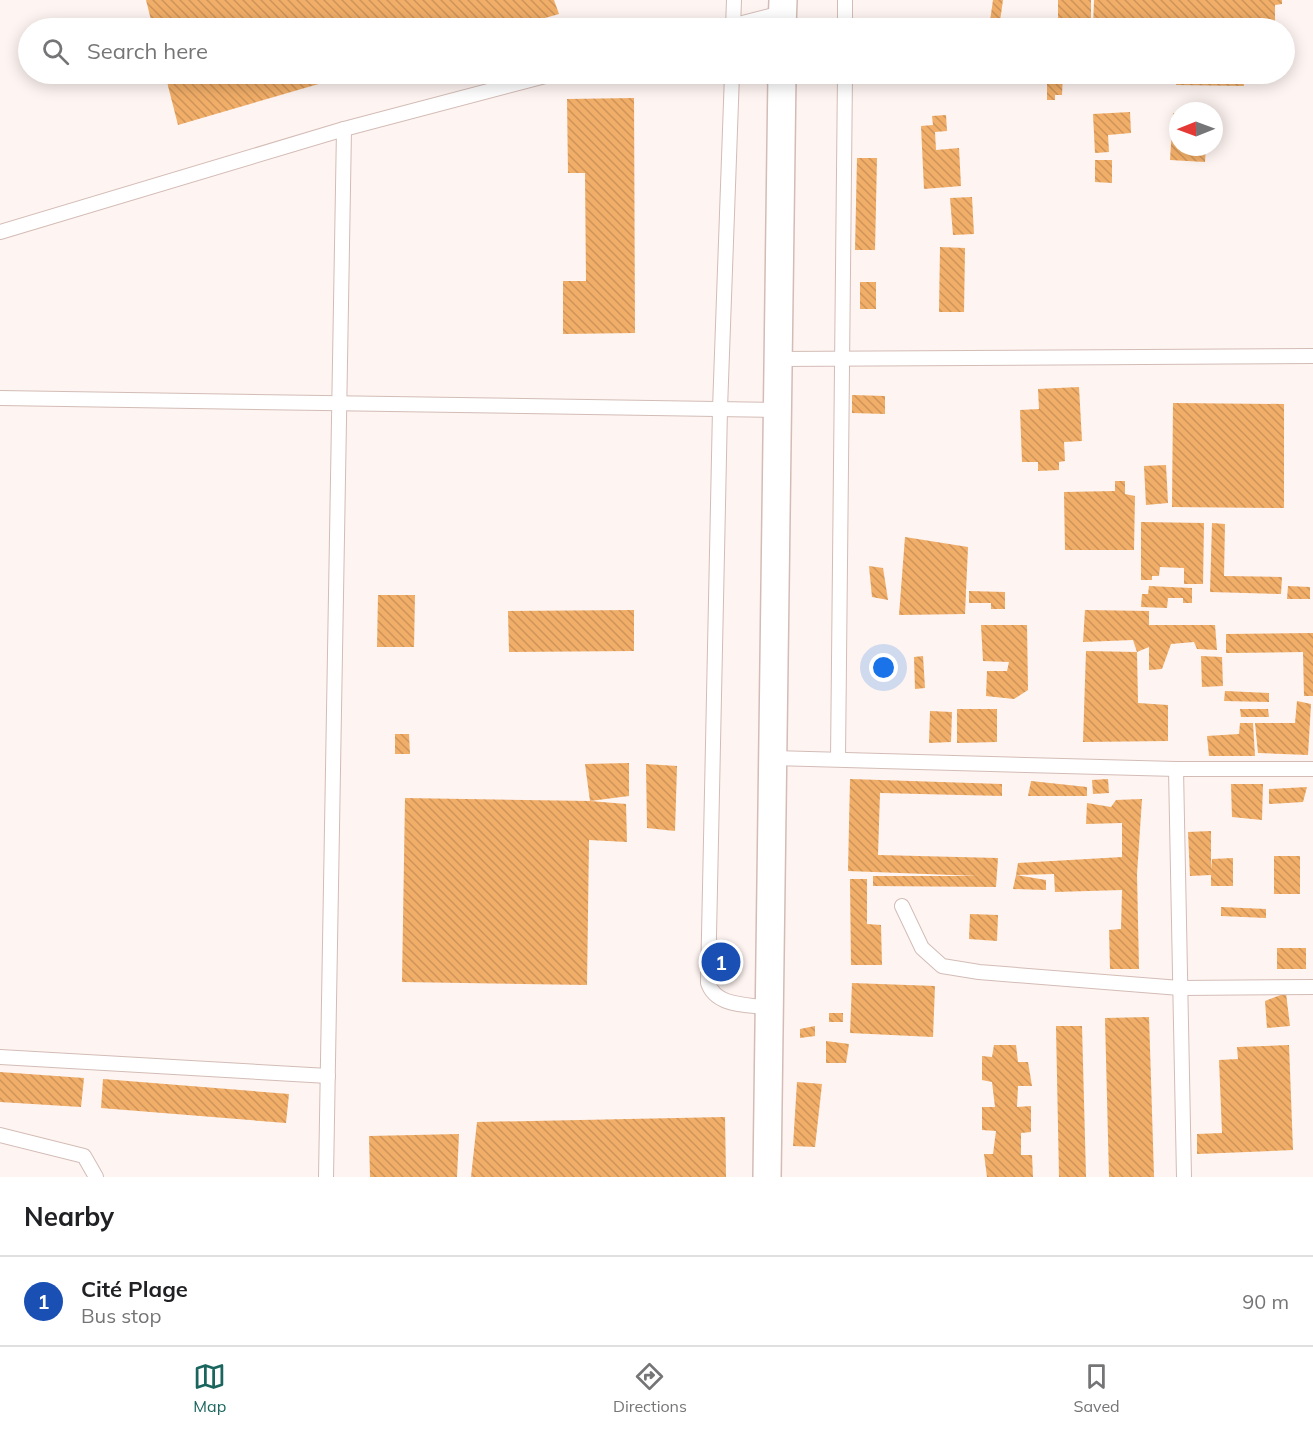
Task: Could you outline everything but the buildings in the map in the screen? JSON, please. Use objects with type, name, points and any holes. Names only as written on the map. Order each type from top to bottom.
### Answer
[{"type":"street","points":[[767,1177],[782,84]]},
{"type":"lane","points":[[731,18],[734,0]]},
{"type":"lane","points":[[845,0],[845,18]]},
{"type":"lane","points":[[767,18],[782,14]]},
{"type":"lane","points":[[0,232],[344,129],[515,84]]},
{"type":"lane","points":[[732,84],[720,409],[708,982],[712,994],[719,1000],[770,1008]]},
{"type":"lane","points":[[838,759],[844,359],[845,84]]},
{"type":"lane","points":[[326,1177],[344,129]]},
{"type":"lane","points":[[778,359],[1313,356]]},
{"type":"lane","points":[[0,398],[778,410]]},
{"type":"lane","points":[[773,758],[1176,769],[1313,770]]},
{"type":"lane","points":[[1176,769],[1184,1177]]},
{"type":"lane","points":[[902,906],[922,948],[942,966],[979,972],[1180,988],[1313,987]]},
{"type":"lane","points":[[0,1057],[328,1076]]},
{"type":"lane","points":[[0,1135],[84,1156],[96,1177]]},
{"type":"place","name":"Cité Plage","points":[[721,962]]}]
